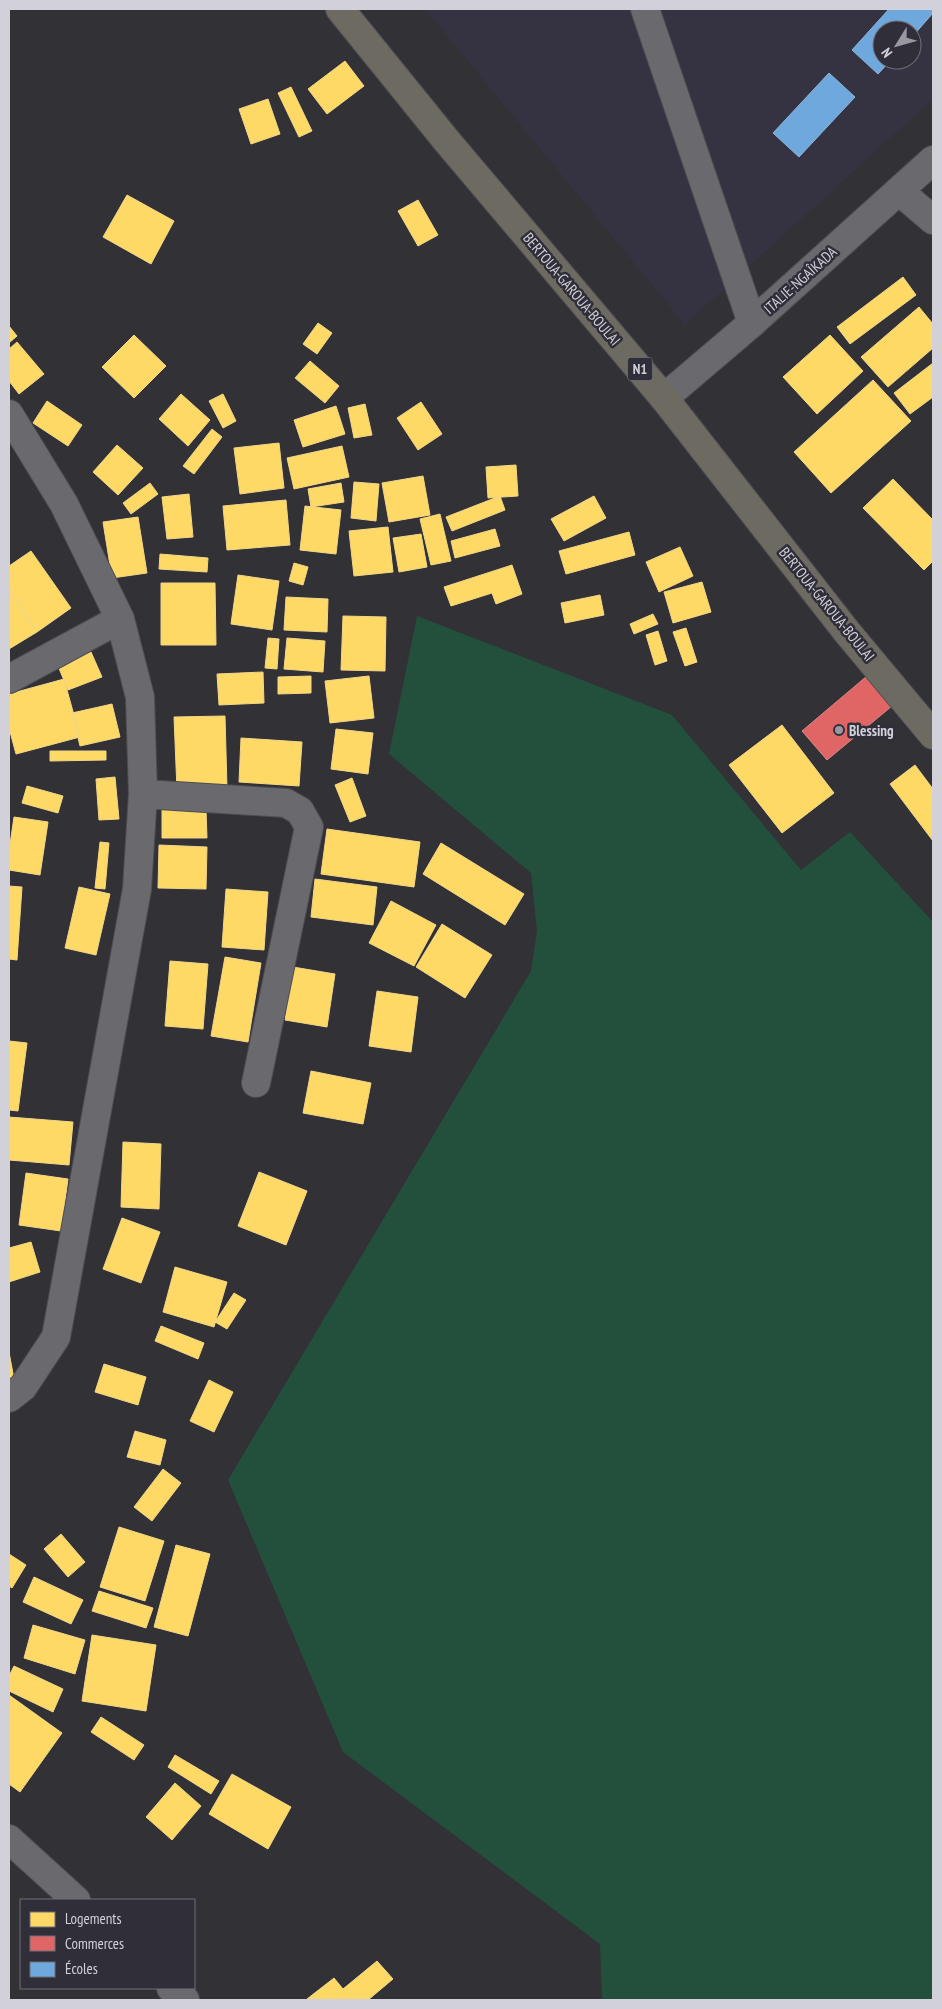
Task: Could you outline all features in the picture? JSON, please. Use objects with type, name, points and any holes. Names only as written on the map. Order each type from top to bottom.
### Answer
[{"type":"highway","name":"BERTOUA-GAROUA-BOULAI","points":[[340,9],[446,140],[664,398],[848,632],[933,735]]},
{"type":"street","points":[[645,9],[752,323]]},
{"type":"street","name":"ITALIE-NGAÎKADA","points":[[664,398],[752,323],[933,160]]},
{"type":"street","points":[[899,191],[933,220]]},
{"type":"street","points":[[9,414],[64,504],[120,619],[140,696],[143,794],[137,889],[56,1337],[23,1388],[9,1398]]},
{"type":"street","points":[[9,679],[120,619]]},
{"type":"street","points":[[143,794],[286,803],[300,811],[309,827],[256,1083]]},
{"type":"street","points":[[9,1840],[75,1899]]},
{"type":"street","points":[[172,1989],[185,2000]]},
{"type":"shaded area","points":[[425,9],[933,9],[933,99],[685,325]]},
{"type":"green space","points":[[417,616],[672,715],[801,870],[850,832],[933,922],[933,2000],[602,2000],[600,1944],[343,1752],[228,1480],[531,971],[537,931],[531,873],[389,754]]},
{"type":"building: Logements","points":[[345,61],[364,86],[327,114],[308,89]]},
{"type":"building: Logements","points":[[291,87],[312,131],[299,137],[278,93]]},
{"type":"building: Logements","points":[[268,99],[280,134],[251,144],[239,109]]},
{"type":"building: Logements","points":[[127,195],[174,221],[151,264],[103,237]]},
{"type":"building: Logements","points":[[418,200],[438,235],[418,246],[398,211]]},
{"type":"building: Logements","points":[[903,277],[916,295],[850,344],[837,327]]},
{"type":"building: Logements","points":[[919,307],[933,324],[933,348],[888,387],[861,357]]},
{"type":"building: Logements","points":[[318,323],[332,333],[317,354],[303,344]]},
{"type":"building: Logements","points":[[9,326],[17,336],[9,343]]},
{"type":"building: Logements","points":[[134,335],[166,366],[134,398],[102,367]]},
{"type":"building: Logements","points":[[830,335],[863,371],[817,414],[783,377]]},
{"type":"building: Logements","points":[[17,342],[44,374],[19,394],[9,381],[9,349]]},
{"type":"building: Logements","points":[[310,361],[339,386],[325,403],[295,378]]},
{"type":"building: Logements","points":[[933,363],[933,397],[910,414],[894,393]]},
{"type":"building: Logements","points":[[873,380],[911,421],[831,493],[794,452]]},
{"type":"building: Logements","points":[[181,394],[210,420],[188,446],[159,419]]},
{"type":"building: Logements","points":[[223,394],[236,421],[223,428],[209,401]]},
{"type":"building: Logements","points":[[47,401],[82,425],[68,446],[33,423]]},
{"type":"building: Logements","points":[[421,402],[442,434],[418,450],[397,418]]},
{"type":"building: Logements","points":[[365,404],[372,435],[354,438],[348,408]]},
{"type":"building: Logements","points":[[336,406],[345,434],[303,447],[294,420]]},
{"type":"building: Logements","points":[[212,429],[222,437],[194,474],[183,466]]},
{"type":"building: Logements","points":[[279,443],[284,488],[240,494],[234,448]]},
{"type":"building: Logements","points":[[117,445],[143,468],[118,495],[93,472]]},
{"type":"building: Logements","points":[[342,446],[349,477],[294,489],[287,458]]},
{"type":"building: Logements","points":[[516,465],[518,496],[488,498],[486,467]]},
{"type":"building: Logements","points":[[423,476],[430,515],[389,522],[382,483]]},
{"type":"building: Logements","points":[[893,479],[933,520],[933,561],[924,570],[863,508]]},
{"type":"building: Logements","points":[[354,482],[379,484],[376,521],[351,518]]},
{"type":"building: Logements","points":[[150,483],[158,494],[131,514],[123,503]]},
{"type":"building: Logements","points":[[341,483],[344,502],[311,507],[308,489]]},
{"type":"building: Logements","points":[[189,494],[193,537],[167,539],[162,497]]},
{"type":"building: Logements","points":[[500,496],[505,510],[452,531],[446,517]]},
{"type":"building: Logements","points":[[594,496],[606,518],[564,541],[551,519]]},
{"type":"building: Logements","points":[[286,500],[290,545],[227,550],[223,506]]},
{"type":"building: Logements","points":[[305,506],[341,510],[336,554],[300,550]]},
{"type":"building: Logements","points":[[440,514],[451,561],[431,565],[420,519]]},
{"type":"building: Logements","points":[[138,517],[147,573],[112,578],[103,522]]},
{"type":"building: Logements","points":[[388,527],[393,572],[354,576],[349,531]]},
{"type":"building: Logements","points":[[495,529],[500,546],[455,558],[451,541]]},
{"type":"building: Logements","points":[[629,532],[635,555],[566,574],[559,551]]},
{"type":"building: Logements","points":[[421,534],[427,567],[399,572],[393,538]]},
{"type":"building: Logements","points":[[680,547],[693,576],[659,592],[646,562]]},
{"type":"building: Logements","points":[[31,551],[71,608],[37,632],[9,591],[9,566]]},
{"type":"building: Logements","points":[[160,554],[208,558],[207,572],[159,569]]},
{"type":"building: Logements","points":[[294,563],[308,567],[303,585],[289,581]]},
{"type":"building: Logements","points":[[512,565],[522,594],[496,604],[492,593],[451,606],[444,587]]},
{"type":"building: Logements","points":[[238,575],[279,581],[272,630],[231,624]]},
{"type":"building: Logements","points":[[702,582],[711,612],[673,623],[664,592]]},
{"type":"building: Logements","points":[[161,583],[215,583],[216,645],[161,645]]},
{"type":"building: Logements","points":[[9,586],[37,632],[9,649]]},
{"type":"building: Logements","points":[[600,595],[604,615],[565,623],[561,603]]},
{"type":"building: Logements","points":[[286,597],[328,599],[327,632],[284,630]]},
{"type":"building: Logements","points":[[653,614],[658,624],[634,634],[630,624]]},
{"type":"building: Logements","points":[[343,616],[386,617],[385,671],[341,670]]},
{"type":"building: Logements","points":[[686,628],[697,662],[685,666],[673,632]]},
{"type":"building: Logements","points":[[658,631],[667,661],[655,665],[646,635]]},
{"type":"building: Logements","points":[[268,638],[279,639],[277,669],[265,668]]},
{"type":"building: Logements","points":[[287,638],[325,641],[323,672],[284,669]]},
{"type":"building: Logements","points":[[91,652],[102,677],[68,690],[58,666]]},
{"type":"building: Logements","points":[[263,672],[264,703],[219,705],[217,674]]},
{"type":"building: Logements","points":[[311,676],[311,693],[278,694],[278,677]]},
{"type":"building: Logements","points":[[369,676],[374,718],[330,723],[325,681]]},
{"type":"building: Logements","points":[[64,679],[80,737],[16,754],[9,728],[9,694]]},
{"type":"building: Logements","points":[[112,704],[120,737],[80,746],[72,713]]},
{"type":"building: Logements","points":[[225,716],[227,788],[177,790],[174,717]]},
{"type":"building: Logements","points":[[782,725],[834,793],[782,833],[729,765]]},
{"type":"building: Logements","points":[[336,729],[373,733],[368,774],[331,769]]},
{"type":"building: Logements","points":[[241,738],[302,742],[299,786],[239,782]]},
{"type":"building: Logements","points":[[50,751],[106,751],[106,760],[50,761]]},
{"type":"building: Logements","points":[[915,765],[933,789],[933,841],[890,784]]},
{"type":"building: Logements","points":[[115,777],[119,819],[99,820],[96,779]]},
{"type":"building: Logements","points":[[352,778],[366,816],[350,822],[335,785]]},
{"type":"building: Logements","points":[[27,786],[63,796],[58,813],[22,803]]},
{"type":"building: Logements","points":[[162,809],[206,809],[207,838],[162,838]]},
{"type":"building: Logements","points":[[14,817],[48,822],[40,875],[9,870],[9,851]]},
{"type":"building: Logements","points":[[327,829],[420,842],[414,887],[321,874]]},
{"type":"building: Logements","points":[[100,842],[109,843],[105,889],[95,888]]},
{"type":"building: Logements","points":[[441,843],[524,894],[505,925],[423,874]]},
{"type":"building: Logements","points":[[159,845],[207,847],[206,889],[158,888]]},
{"type":"building: Logements","points":[[315,879],[377,887],[373,925],[311,917]]},
{"type":"building: Logements","points":[[9,886],[22,887],[17,960],[9,959]]},
{"type":"building: Logements","points":[[79,887],[110,894],[96,955],[65,948]]},
{"type":"building: Logements","points":[[226,889],[268,892],[264,950],[222,947]]},
{"type":"building: Logements","points":[[391,901],[436,925],[414,966],[369,943]]},
{"type":"building: Logements","points":[[442,924],[492,955],[465,998],[416,967]]},
{"type":"building: Logements","points":[[225,957],[261,963],[248,1042],[211,1036]]},
{"type":"building: Logements","points":[[170,961],[208,964],[203,1029],[165,1026]]},
{"type":"building: Logements","points":[[293,967],[335,974],[327,1027],[285,1020]]},
{"type":"building: Logements","points":[[377,991],[418,997],[411,1052],[369,1046]]},
{"type":"building: Logements","points":[[9,1041],[27,1043],[18,1111],[9,1110]]},
{"type":"building: Logements","points":[[311,1071],[371,1083],[363,1124],[303,1113]]},
{"type":"building: Logements","points":[[9,1117],[73,1122],[69,1165],[9,1160]]},
{"type":"building: Logements","points":[[123,1142],[161,1144],[159,1209],[121,1207]]},
{"type":"building: Logements","points":[[259,1172],[307,1191],[286,1245],[238,1226]]},
{"type":"building: Logements","points":[[26,1173],[68,1179],[61,1231],[19,1225]]},
{"type":"building: Logements","points":[[122,1218],[160,1232],[141,1283],[103,1269]]},
{"type":"building: Logements","points":[[31,1242],[40,1272],[9,1282],[9,1248]]},
{"type":"building: Logements","points":[[175,1267],[227,1282],[214,1327],[163,1312]]},
{"type":"building: Logements","points":[[234,1293],[246,1300],[227,1329],[215,1322]]},
{"type":"building: Logements","points":[[161,1326],[204,1343],[198,1359],[155,1341]]},
{"type":"building: Logements","points":[[9,1352],[14,1379],[9,1380]]},
{"type":"building: Logements","points":[[104,1364],[146,1377],[138,1405],[95,1392]]},
{"type":"building: Logements","points":[[209,1380],[233,1392],[214,1432],[190,1421]]},
{"type":"building: Logements","points":[[135,1431],[166,1440],[160,1465],[127,1457]]},
{"type":"building: Logements","points":[[163,1469],[181,1483],[152,1521],[134,1507]]},
{"type":"building: Logements","points":[[119,1527],[164,1541],[145,1601],[100,1587]]},
{"type":"building: Logements","points":[[61,1534],[85,1562],[68,1577],[44,1549]]},
{"type":"building: Logements","points":[[176,1545],[210,1554],[188,1636],[154,1627]]},
{"type":"building: Logements","points":[[9,1554],[26,1565],[12,1588],[9,1586]]},
{"type":"building: Logements","points":[[34,1577],[83,1600],[71,1624],[23,1602]]},
{"type":"building: Logements","points":[[99,1591],[153,1608],[146,1628],[92,1611]]},
{"type":"building: Logements","points":[[33,1625],[85,1640],[75,1674],[24,1658]]},
{"type":"building: Logements","points":[[92,1635],[156,1645],[146,1711],[82,1701]]},
{"type":"building: Logements","points":[[14,1666],[63,1689],[53,1712],[9,1691],[9,1676]]},
{"type":"building: Logements","points":[[9,1695],[62,1733],[20,1792],[9,1784]]},
{"type":"building: Logements","points":[[101,1717],[144,1745],[134,1760],[91,1732]]},
{"type":"building: Logements","points":[[175,1755],[219,1781],[211,1794],[168,1767]]},
{"type":"building: Logements","points":[[232,1774],[291,1807],[268,1849],[209,1814]]},
{"type":"building: Logements","points":[[175,1783],[201,1806],[172,1840],[146,1817]]},
{"type":"building: Logements","points":[[377,1961],[393,1979],[368,2000],[307,1999],[334,1978],[343,1989]]},
{"type":"building: Commerces","points":[[867,676],[892,706],[827,760],[802,731]]},
{"type":"building: Écoles","points":[[889,9],[933,9],[933,13],[922,26],[922,20],[879,20]]},
{"type":"building: Écoles","points":[[872,28],[872,68],[852,50]]},
{"type":"building: Écoles","points":[[874,70],[882,70],[878,74]]},
{"type":"building: Écoles","points":[[829,73],[855,97],[799,157],[773,133]]},
{"type":"place","name":"Blessing","points":[[839,730]]}]
